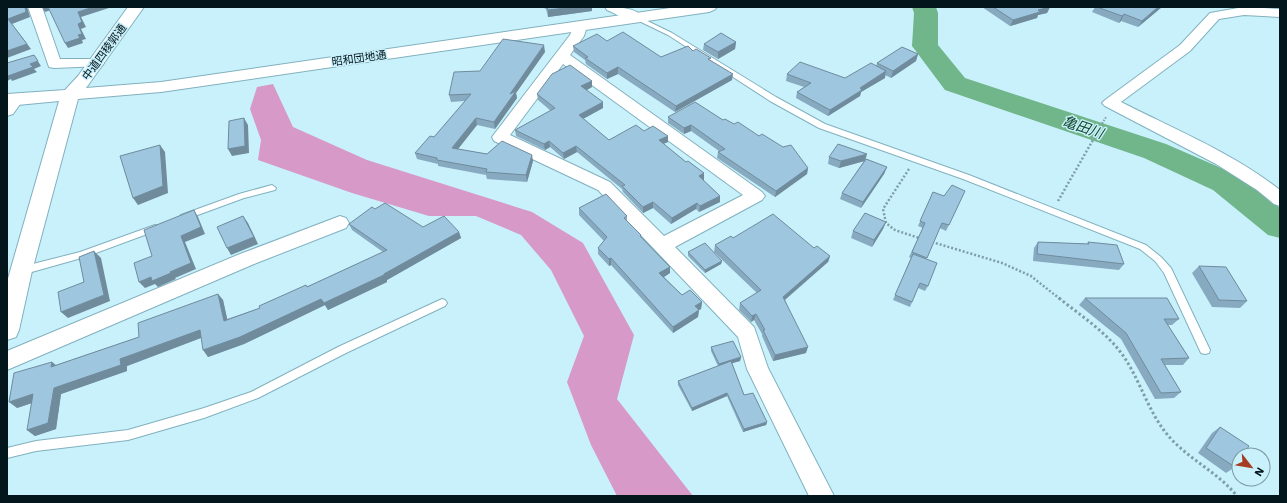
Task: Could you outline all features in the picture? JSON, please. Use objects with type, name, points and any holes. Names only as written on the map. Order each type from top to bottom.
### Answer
[{"type":"street","points":[[35,7],[48,50],[54,64],[97,63]]},
{"type":"street","name":"中道四稜郭通","points":[[70,95],[97,63],[136,7]]},
{"type":"street","points":[[612,7],[637,18]]},
{"type":"street","name":"昭和団地通","points":[[10,104],[70,95],[161,87],[709,7]]},
{"type":"street","points":[[1280,13],[1244,11],[1215,16],[1185,48],[1110,103],[1222,160],[1263,186],[1280,200]]},
{"type":"street","points":[[580,26],[577,36],[500,137],[604,186],[746,333],[758,369],[822,496]]},
{"type":"street","points":[[35,54],[48,50]]},
{"type":"street","points":[[561,56],[756,196],[662,246]]},
{"type":"street","points":[[7,330],[21,270],[70,95]]},
{"type":"street","points":[[7,361],[247,259],[340,223]]},
{"type":"lane","points":[[637,18],[670,34],[773,99],[822,126],[966,177],[1143,247],[1158,259],[1168,271],[1205,350]]},
{"type":"lane","points":[[21,270],[82,255],[242,196],[272,188]]},
{"type":"lane","points":[[7,453],[36,446],[128,435],[204,413],[254,395],[342,350],[442,303]]},
{"type":"path","points":[[1058,201],[1108,113]]},
{"type":"path","points":[[915,159],[883,209],[886,223],[895,230],[1002,263],[1031,276],[1110,340],[1124,357],[1163,429],[1182,450],[1227,484],[1237,496]]},
{"type":"shaded area","points":[[273,84],[293,127],[367,160],[532,212],[583,243],[634,335],[617,399],[693,496],[617,496],[591,445],[567,382],[584,336],[551,270],[521,235],[476,216],[429,216],[352,193],[258,160],[261,140],[250,109],[257,87]]},
{"type":"building","points":[[7,7],[25,7],[26,12],[8,19],[27,44],[7,51]]},
{"type":"building","points":[[48,7],[93,7],[78,12],[82,22],[78,24],[82,34],[78,35],[80,38],[65,43]]},
{"type":"building","points":[[547,7],[575,7],[548,10]]},
{"type":"building","points":[[993,7],[1050,7],[1038,10],[1040,12],[1013,20]]},
{"type":"building","points":[[1097,7],[1158,7],[1142,21],[1124,14],[1122,16]]},
{"type":"building","points":[[623,32],[661,57],[688,46],[693,51],[696,49],[711,58],[708,59],[733,74],[676,106],[618,67],[607,73],[585,58],[588,57],[573,46],[597,34],[607,41]]},
{"type":"building","points":[[721,33],[736,42],[718,52],[704,44]]},
{"type":"building","points":[[503,39],[544,45],[510,94],[516,91],[494,122],[476,118],[452,148],[487,154],[502,141],[532,155],[526,175],[486,172],[487,169],[437,160],[437,158],[415,153],[430,136],[434,137],[471,94],[449,95],[454,72],[480,71]]},
{"type":"building","points":[[902,47],[918,54],[893,71],[877,63]]},
{"type":"building","points":[[34,55],[38,61],[30,64],[33,67],[8,76],[7,63]]},
{"type":"building","points":[[800,62],[845,78],[871,63],[886,71],[860,88],[862,90],[830,110],[797,92],[811,83],[787,74]]},
{"type":"building","points":[[570,65],[592,81],[581,86],[603,102],[579,115],[609,140],[636,125],[644,131],[653,126],[668,136],[659,140],[686,162],[688,161],[704,173],[699,176],[720,196],[700,206],[697,203],[672,218],[653,202],[643,207],[622,186],[625,185],[576,146],[563,153],[549,141],[544,144],[515,130],[555,108],[537,94],[552,74]]},
{"type":"building","points":[[695,102],[723,120],[725,119],[734,124],[738,122],[759,136],[762,134],[783,147],[791,145],[808,168],[776,191],[718,152],[725,149],[691,125],[684,128],[668,117]]},
{"type":"building","points":[[244,118],[245,146],[228,149],[229,121]]},
{"type":"building","points":[[838,144],[867,154],[841,161],[829,157]]},
{"type":"building","points":[[160,145],[163,186],[133,198],[120,156]]},
{"type":"building","points":[[866,159],[887,167],[863,202],[842,193]]},
{"type":"building","points":[[952,185],[965,191],[949,225],[942,223],[927,258],[912,252],[925,223],[920,221],[933,192],[944,196]]},
{"type":"building","points":[[606,194],[627,216],[624,218],[670,267],[659,273],[682,295],[690,290],[702,302],[695,306],[699,310],[673,327],[611,258],[609,259],[598,248],[607,237],[579,208]]},
{"type":"building","points":[[385,203],[423,227],[444,216],[459,232],[384,275],[324,303],[321,299],[240,337],[203,350],[200,330],[120,359],[121,365],[54,388],[48,423],[27,430],[33,394],[9,402],[14,373],[52,362],[51,367],[139,337],[138,323],[218,294],[224,321],[260,308],[259,306],[306,285],[307,287],[387,250],[349,224],[372,207],[375,209]]},
{"type":"building","points":[[194,210],[201,227],[181,236],[191,263],[152,281],[151,277],[139,282],[134,263],[152,256],[144,230]]},
{"type":"building","points":[[865,213],[886,222],[874,240],[853,231]]},
{"type":"building","points":[[773,214],[814,248],[817,246],[830,256],[783,297],[808,347],[775,355],[763,330],[765,330],[756,314],[752,316],[740,303],[761,290],[715,245],[731,236],[733,238]]},
{"type":"building","points":[[243,216],[254,237],[227,248],[217,227]]},
{"type":"building","points":[[1038,242],[1089,244],[1088,242],[1117,245],[1124,264],[1037,254]]},
{"type":"building","points":[[705,243],[722,261],[705,270],[688,252]]},
{"type":"building","points":[[94,251],[104,295],[61,312],[58,292],[84,282],[79,257]]},
{"type":"building","points":[[913,254],[937,263],[928,286],[920,283],[912,302],[895,295]]},
{"type":"building","points":[[1199,266],[1226,267],[1247,301],[1219,300]]},
{"type":"building","points":[[1085,298],[1167,298],[1179,319],[1164,319],[1189,358],[1161,359],[1181,392],[1161,393],[1126,333]]},
{"type":"building","points":[[733,341],[741,357],[719,364],[711,347]]},
{"type":"building","points":[[731,361],[744,395],[753,393],[767,422],[744,429],[727,393],[692,408],[678,381]]},
{"type":"building","points":[[1220,427],[1249,446],[1231,447],[1231,464],[1206,448]]},
{"type":"waterway","name":"亀田川","points":[[924,7],[926,13],[925,46],[955,84],[1155,151],[1224,182],[1280,226]]}]
